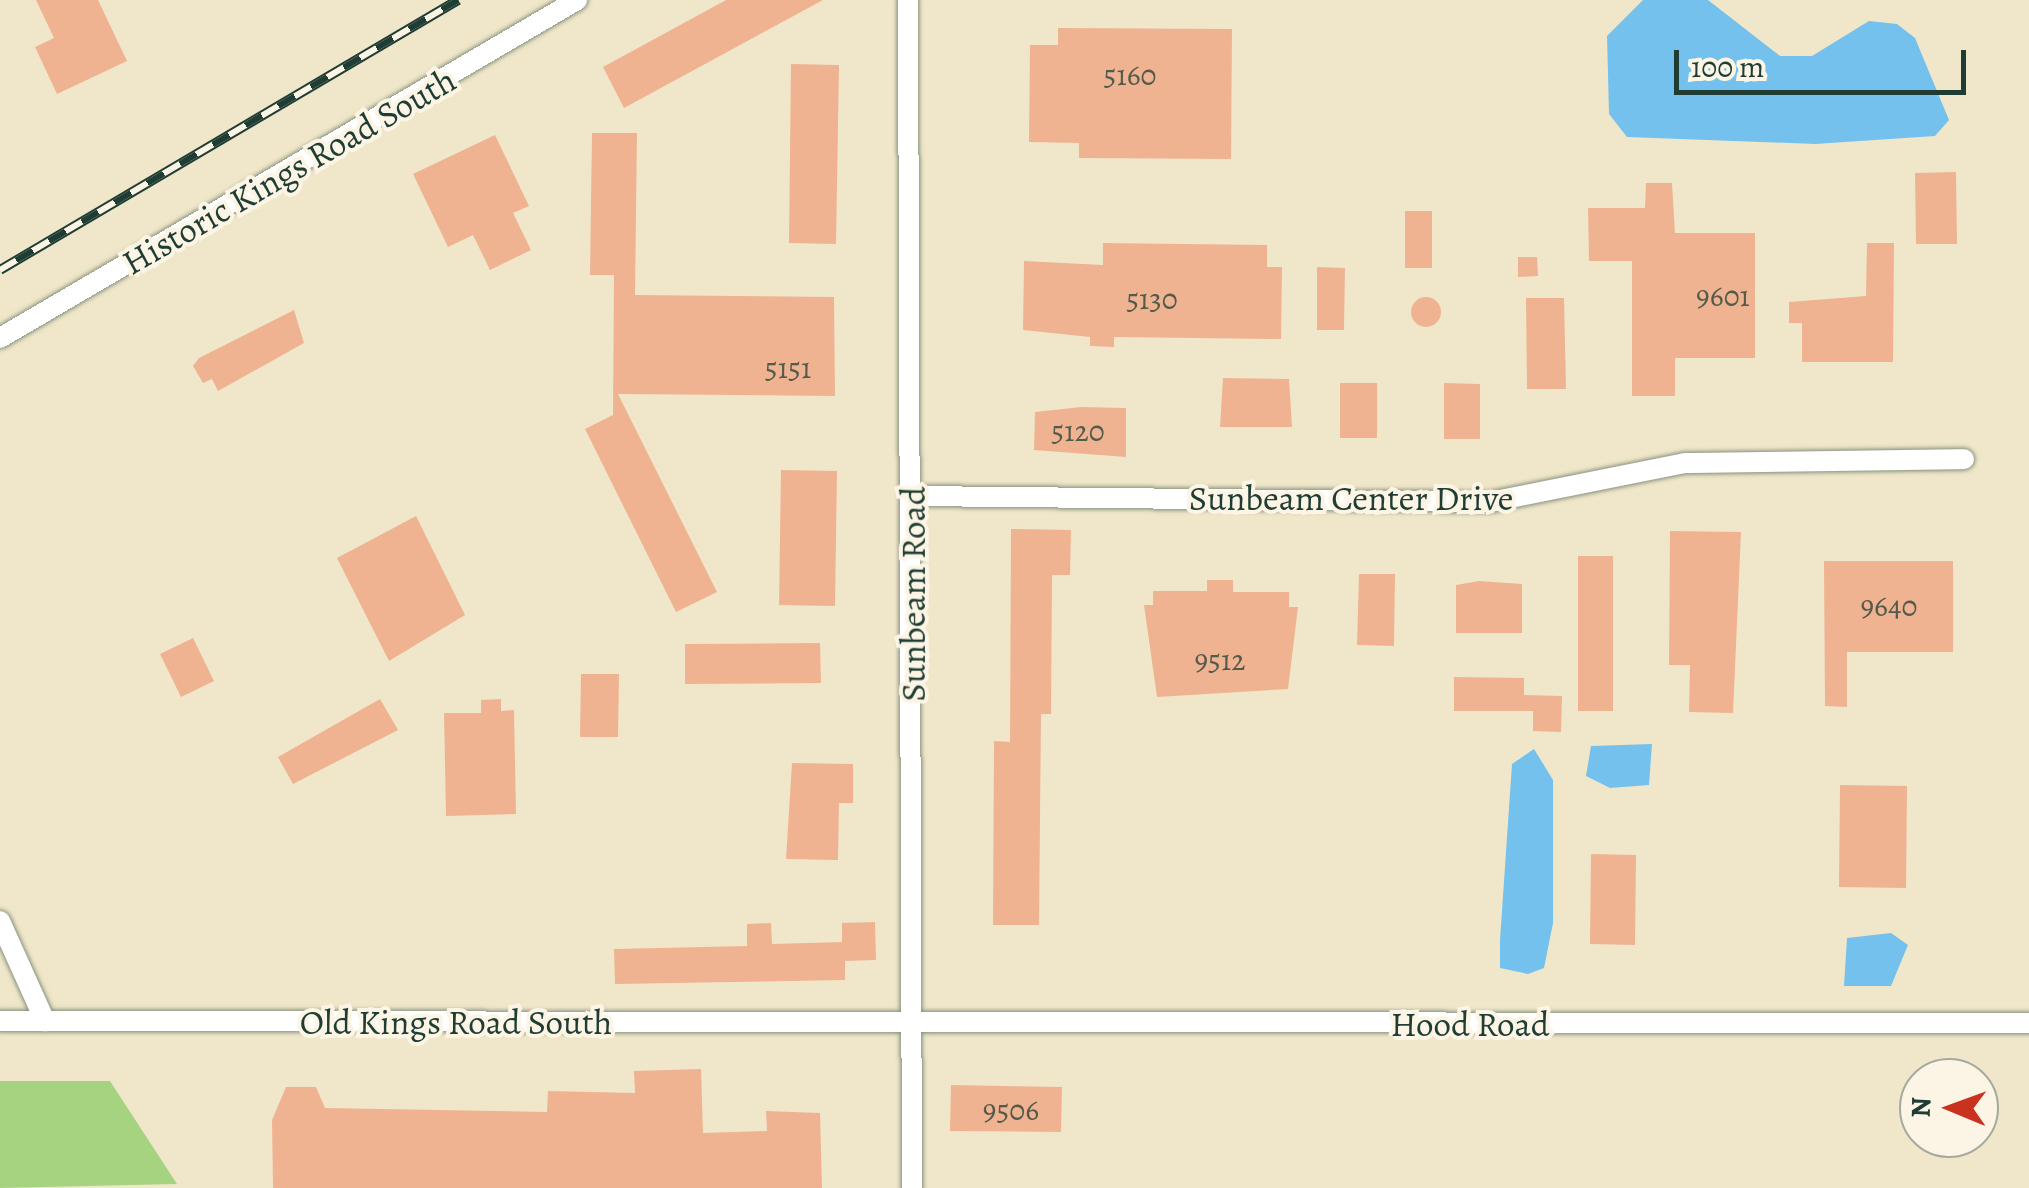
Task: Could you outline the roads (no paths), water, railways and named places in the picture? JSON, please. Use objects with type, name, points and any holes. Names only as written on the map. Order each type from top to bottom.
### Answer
[{"type":"street","name":"Historic Kings Road South","points":[[0,338],[577,0]]},
{"type":"street","name":"Sunbeam Road","points":[[908,0],[914,496],[912,1188]]},
{"type":"street","name":"Sunbeam Center Drive","points":[[914,496],[1490,502],[1685,463],[1964,460]]},
{"type":"street","points":[[0,921],[46,1021]]},
{"type":"street","name":"Old Kings Road South","points":[[0,1021],[912,1022]]},
{"type":"street","name":"Hood Road","points":[[912,1022],[2029,1023]]},
{"type":"water","points":[[1643,0],[1708,0],[1780,56],[1812,56],[1869,21],[1897,24],[1915,38],[1949,120],[1935,136],[1815,144],[1627,137],[1609,114],[1607,36]]},
{"type":"water","points":[[1652,744],[1649,785],[1610,788],[1586,776],[1591,746]]},
{"type":"water","points":[[1534,749],[1553,780],[1553,923],[1544,968],[1528,974],[1500,968],[1500,940],[1512,764]]},
{"type":"water","points":[[1891,933],[1908,945],[1891,986],[1844,986],[1847,938]]},
{"type":"railway","points":[[0,270],[458,0]]}]
